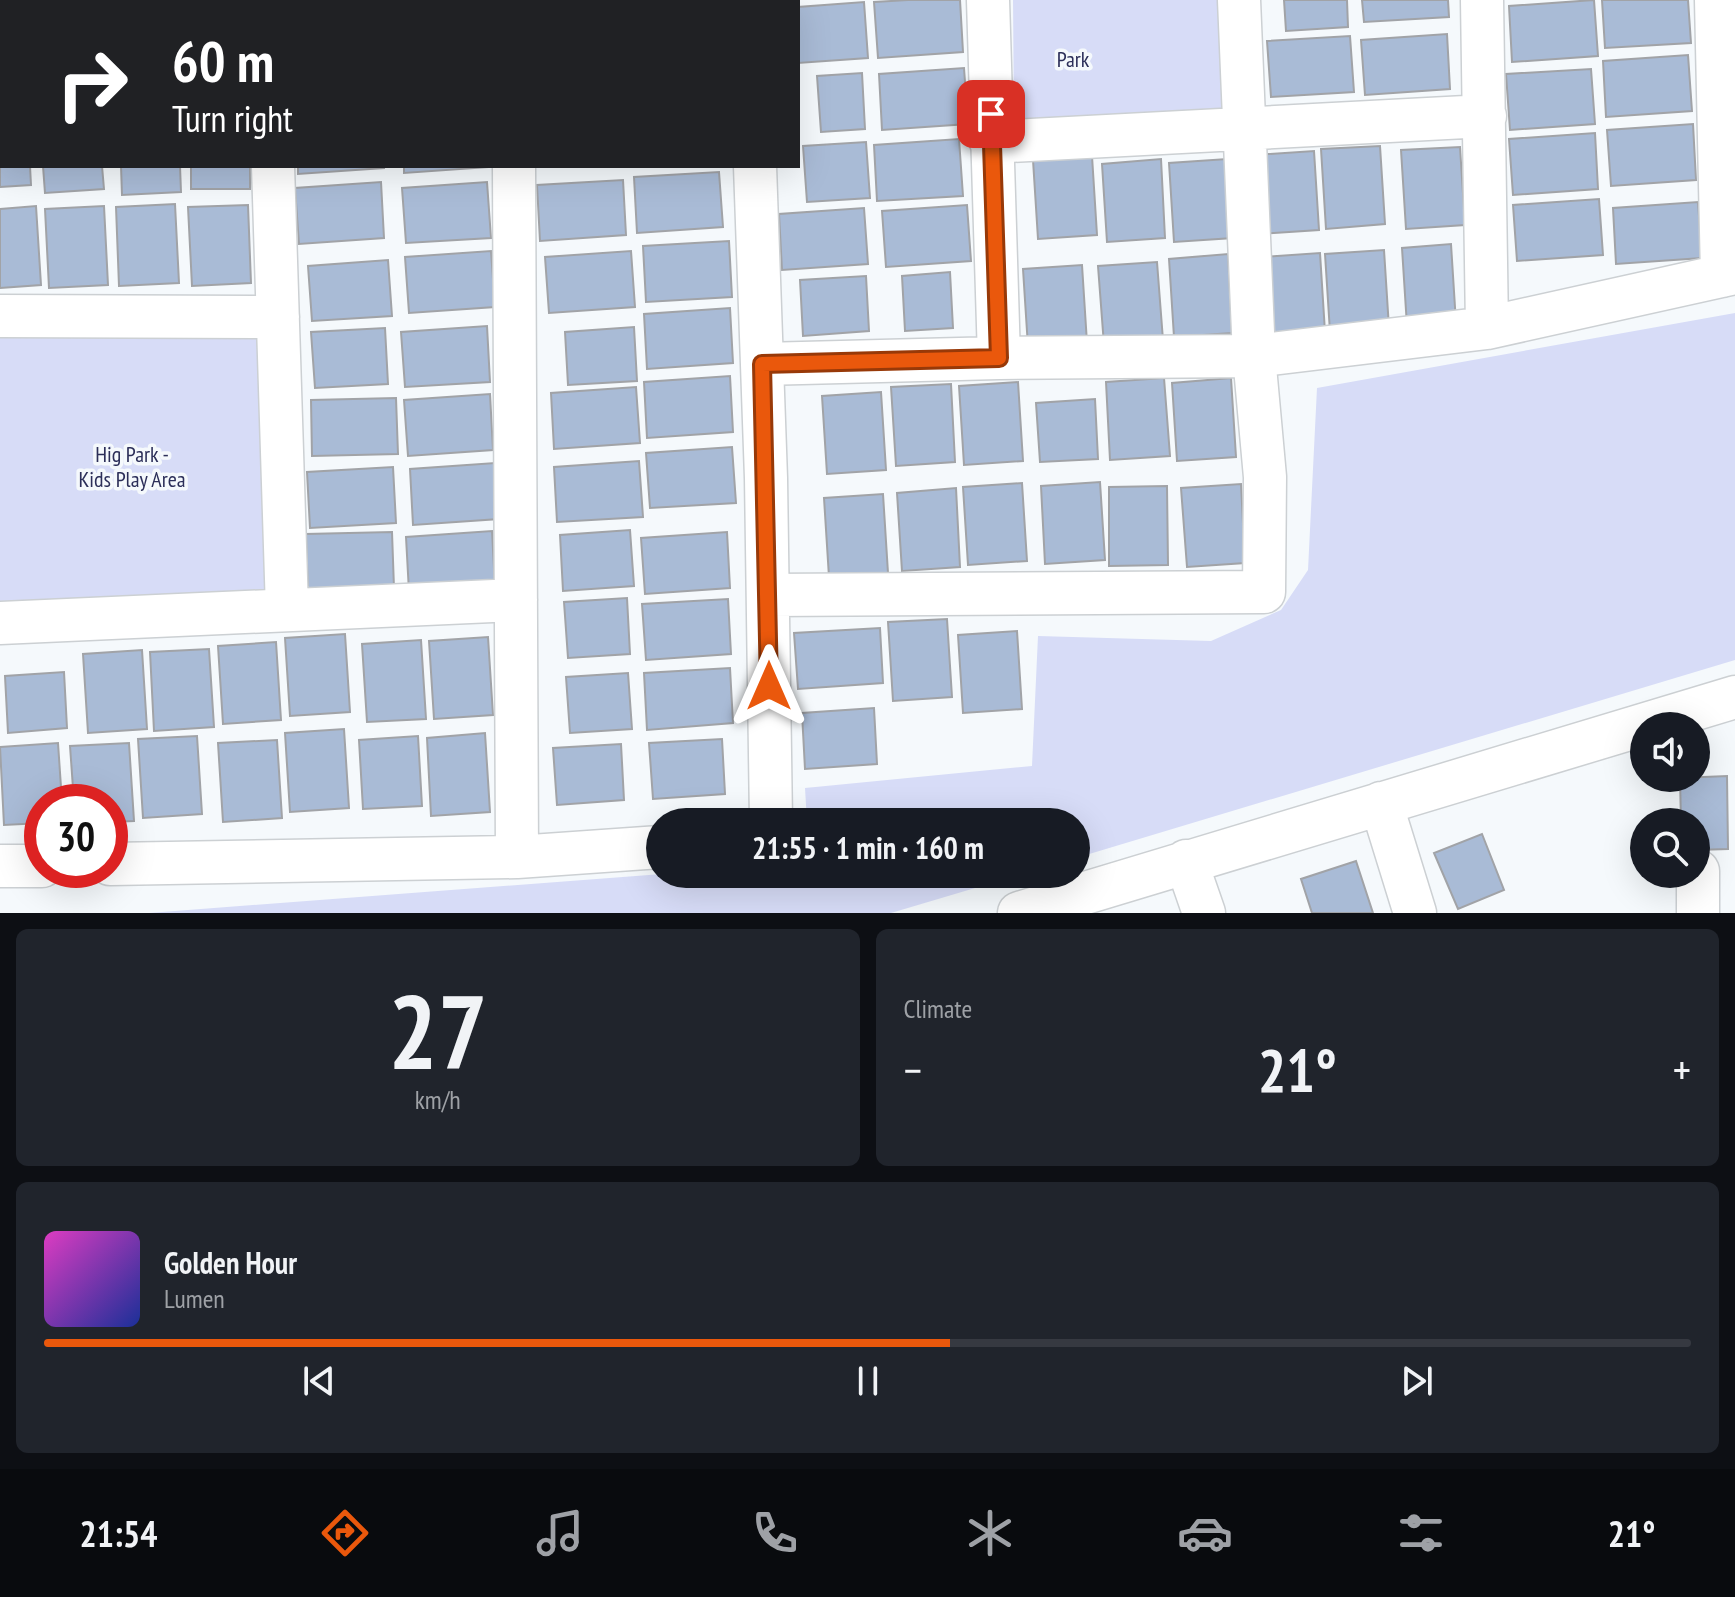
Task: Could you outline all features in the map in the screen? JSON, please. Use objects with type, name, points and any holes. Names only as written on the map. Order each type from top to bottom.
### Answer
[{"type":"street","points":[[988,0],[999,358]]},
{"type":"street","points":[[769,595],[1264,592],[1265,477],[1254,356],[1239,0]]},
{"type":"street","points":[[1482,0],[1487,328]]},
{"type":"street","points":[[762,364],[1254,356],[1487,328],[1728,274],[1716,0]]},
{"type":"street","points":[[991,142],[1485,116]]},
{"type":"street","points":[[273,168],[287,610]]},
{"type":"street","points":[[514,168],[517,857]]},
{"type":"street","points":[[755,168],[769,595],[771,808]]},
{"type":"street","points":[[0,316],[278,317]]},
{"type":"street","points":[[0,623],[516,600]]},
{"type":"street","points":[[1019,913],[1735,697]]},
{"type":"street","points":[[1381,803],[1415,913]]},
{"type":"street","points":[[128,864],[517,857],[646,848]]},
{"type":"street","points":[[1186,861],[1204,913]]},
{"type":"street","points":[[0,866],[24,866]]},
{"type":"street","points":[[1698,888],[1698,913]]},
{"type":"green space","name":"Park","points":[[1013,0],[1218,0],[1223,108],[1014,122]]},
{"type":"green space","points":[[1735,313],[1735,660],[1090,854],[1090,808],[806,808],[805,788],[1032,766],[1038,636],[1211,641],[1281,610],[1308,570],[1317,388]]},
{"type":"green space","name":"Hig Park - Kids Play Area","points":[[0,335],[262,335],[270,592],[0,606]]},
{"type":"green space","points":[[646,875],[646,888],[975,888],[891,913],[149,913]]},
{"type":"building","points":[[960,0],[963,52],[878,58],[874,2]]},
{"type":"building","points":[[1284,0],[1347,0],[1348,27],[1286,31]]},
{"type":"building","points":[[1362,0],[1448,0],[1449,17],[1364,22]]},
{"type":"building","points":[[1594,0],[1598,56],[1512,62],[1509,6]]},
{"type":"building","points":[[1602,0],[1688,0],[1691,43],[1605,48]]},
{"type":"building","points":[[864,2],[868,58],[800,63],[800,7]]},
{"type":"building","points":[[1447,34],[1450,89],[1365,95],[1361,40]]},
{"type":"building","points":[[1350,36],[1354,92],[1271,97],[1267,41]]},
{"type":"building","points":[[1688,55],[1692,111],[1606,117],[1603,61]]},
{"type":"building","points":[[964,68],[968,124],[882,130],[879,74]]},
{"type":"building","points":[[1591,69],[1595,124],[1510,130],[1506,74]]},
{"type":"building","points":[[862,73],[865,129],[821,132],[817,76]]},
{"type":"building","points":[[1693,124],[1696,180],[1611,186],[1607,130]]},
{"type":"building","points":[[1595,133],[1598,189],[1513,195],[1509,139]]},
{"type":"building","points":[[959,139],[963,196],[877,201],[874,145]]},
{"type":"building","points":[[866,142],[870,198],[807,202],[803,146]]},
{"type":"building","points":[[1380,146],[1385,224],[1326,229],[1321,149]]},
{"type":"building","points":[[1460,147],[1465,225],[1406,229],[1401,150]]},
{"type":"building","points":[[1314,151],[1319,230],[1260,234],[1255,155]]},
{"type":"building","points":[[1092,156],[1097,235],[1038,239],[1033,160]]},
{"type":"building","points":[[1161,159],[1165,238],[1107,242],[1102,164]]},
{"type":"building","points":[[1227,159],[1233,238],[1174,242],[1169,163]]},
{"type":"building","points":[[0,168],[30,168],[31,185],[0,187]]},
{"type":"building","points":[[43,168],[102,168],[104,189],[45,193]]},
{"type":"building","points":[[121,168],[180,168],[181,192],[122,195]]},
{"type":"building","points":[[191,168],[250,168],[250,189],[191,189]]},
{"type":"building","points":[[298,168],[384,168],[298,174]]},
{"type":"building","points":[[404,168],[476,168],[404,173]]},
{"type":"building","points":[[719,172],[723,227],[637,233],[634,177]]},
{"type":"building","points":[[623,180],[626,235],[540,241],[537,185]]},
{"type":"building","points":[[381,182],[384,238],[299,244],[295,188]]},
{"type":"building","points":[[487,182],[491,238],[406,243],[402,188]]},
{"type":"building","points":[[1599,199],[1603,255],[1517,261],[1513,205]]},
{"type":"building","points":[[1698,202],[1702,258],[1616,264],[1613,208]]},
{"type":"building","points":[[175,204],[179,283],[119,286],[116,207]]},
{"type":"building","points":[[248,205],[251,283],[192,286],[188,207]]},
{"type":"building","points":[[967,205],[971,261],[886,267],[882,211]]},
{"type":"building","points":[[36,206],[41,285],[0,288],[0,209]]},
{"type":"building","points":[[104,206],[108,285],[49,288],[45,209]]},
{"type":"building","points":[[864,208],[868,264],[782,270],[779,214]]},
{"type":"building","points":[[729,241],[732,297],[646,302],[643,246]]},
{"type":"building","points":[[1451,244],[1456,323],[1407,326],[1402,248]]},
{"type":"building","points":[[1384,250],[1389,328],[1330,332],[1325,254]]},
{"type":"building","points":[[491,251],[495,307],[409,313],[405,257]]},
{"type":"building","points":[[631,251],[635,307],[549,313],[545,257]]},
{"type":"building","points":[[1320,253],[1325,332],[1266,336],[1261,257]]},
{"type":"building","points":[[1228,254],[1232,333],[1174,337],[1169,259]]},
{"type":"building","points":[[388,260],[392,316],[312,321],[308,266]]},
{"type":"building","points":[[1157,262],[1163,340],[1104,345],[1098,266]]},
{"type":"building","points":[[1082,265],[1087,343],[1028,347],[1023,269]]},
{"type":"building","points":[[950,272],[953,328],[905,331],[902,276]]},
{"type":"building","points":[[866,276],[869,331],[803,336],[800,280]]},
{"type":"building","points":[[730,308],[733,363],[647,369],[644,314]]},
{"type":"building","points":[[487,326],[490,382],[405,387],[401,332]]},
{"type":"building","points":[[634,327],[637,381],[568,385],[565,332]]},
{"type":"building","points":[[385,328],[388,384],[315,388],[311,332]]},
{"type":"building","points":[[730,376],[733,432],[647,438],[644,382]]},
{"type":"building","points":[[1164,378],[1170,456],[1110,460],[1106,382]]},
{"type":"building","points":[[1231,378],[1236,457],[1177,461],[1172,383]]},
{"type":"building","points":[[1018,382],[1023,461],[964,465],[959,386]]},
{"type":"building","points":[[951,384],[955,462],[896,466],[891,387]]},
{"type":"building","points":[[636,387],[640,443],[554,449],[551,393]]},
{"type":"building","points":[[881,392],[886,470],[827,474],[822,396]]},
{"type":"building","points":[[490,394],[493,450],[408,456],[404,400]]},
{"type":"building","points":[[396,398],[398,454],[312,456],[311,400]]},
{"type":"building","points":[[1095,399],[1098,459],[1040,462],[1036,403]]},
{"type":"building","points":[[732,447],[736,503],[650,508],[646,453]]},
{"type":"building","points":[[639,461],[643,517],[557,522],[554,467]]},
{"type":"building","points":[[495,463],[499,519],[413,525],[410,469]]},
{"type":"building","points":[[393,467],[396,523],[310,528],[307,472]]},
{"type":"building","points":[[1100,482],[1105,560],[1045,564],[1041,486]]},
{"type":"building","points":[[1022,483],[1027,561],[968,565],[963,487]]},
{"type":"building","points":[[1241,484],[1245,563],[1187,567],[1181,488]]},
{"type":"building","points":[[1167,486],[1168,565],[1109,566],[1109,487]]},
{"type":"building","points":[[956,488],[960,567],[902,571],[897,493]]},
{"type":"building","points":[[883,494],[888,573],[829,577],[824,498]]},
{"type":"building","points":[[630,530],[634,586],[563,591],[560,535]]},
{"type":"building","points":[[492,531],[495,587],[409,592],[406,537]]},
{"type":"building","points":[[392,532],[394,588],[308,591],[306,534]]},
{"type":"building","points":[[727,532],[730,588],[645,594],[641,538]]},
{"type":"building","points":[[627,598],[630,654],[568,658],[564,602]]},
{"type":"building","points":[[728,599],[731,654],[646,660],[642,604]]},
{"type":"building","points":[[947,619],[952,697],[893,701],[888,622]]},
{"type":"building","points":[[880,628],[883,683],[798,689],[794,633]]},
{"type":"building","points":[[1017,631],[1022,709],[963,713],[958,635]]},
{"type":"building","points":[[345,634],[350,712],[290,716],[285,638]]},
{"type":"building","points":[[488,637],[493,715],[434,719],[429,641]]},
{"type":"building","points":[[421,640],[426,719],[367,722],[362,644]]},
{"type":"building","points":[[276,642],[281,720],[223,724],[218,646]]},
{"type":"building","points":[[209,649],[214,727],[154,731],[150,652]]},
{"type":"building","points":[[142,650],[147,729],[88,733],[83,654]]},
{"type":"building","points":[[730,668],[733,723],[647,730],[644,673]]},
{"type":"building","points":[[64,672],[67,728],[8,733],[5,676]]},
{"type":"building","points":[[628,673],[632,729],[570,733],[566,677]]},
{"type":"building","points":[[874,708],[877,764],[805,769],[802,713]]},
{"type":"building","points":[[344,729],[349,808],[290,812],[285,733]]},
{"type":"building","points":[[485,733],[490,812],[431,816],[427,738]]},
{"type":"building","points":[[197,736],[202,814],[143,818],[138,739]]},
{"type":"building","points":[[418,736],[422,806],[363,809],[359,740]]},
{"type":"building","points":[[722,739],[725,794],[653,799],[649,743]]},
{"type":"building","points":[[277,740],[282,818],[223,822],[218,743]]},
{"type":"building","points":[[58,743],[61,784],[24,784],[24,824],[4,825],[0,747]]},
{"type":"building","points":[[129,743],[134,821],[128,821],[128,784],[73,784],[70,746]]},
{"type":"building","points":[[621,744],[624,800],[557,805],[553,748]]},
{"type":"building","points":[[1727,776],[1728,849],[1710,850],[1710,808],[1681,808],[1680,792],[1710,792],[1710,777]]},
{"type":"building","points":[[1482,834],[1504,890],[1458,909],[1434,853]]},
{"type":"building","points":[[1356,861],[1373,913],[1312,913],[1301,879]]},
{"type":"route","points":[[769,686],[762,364],[999,358],[991,114]]}]
